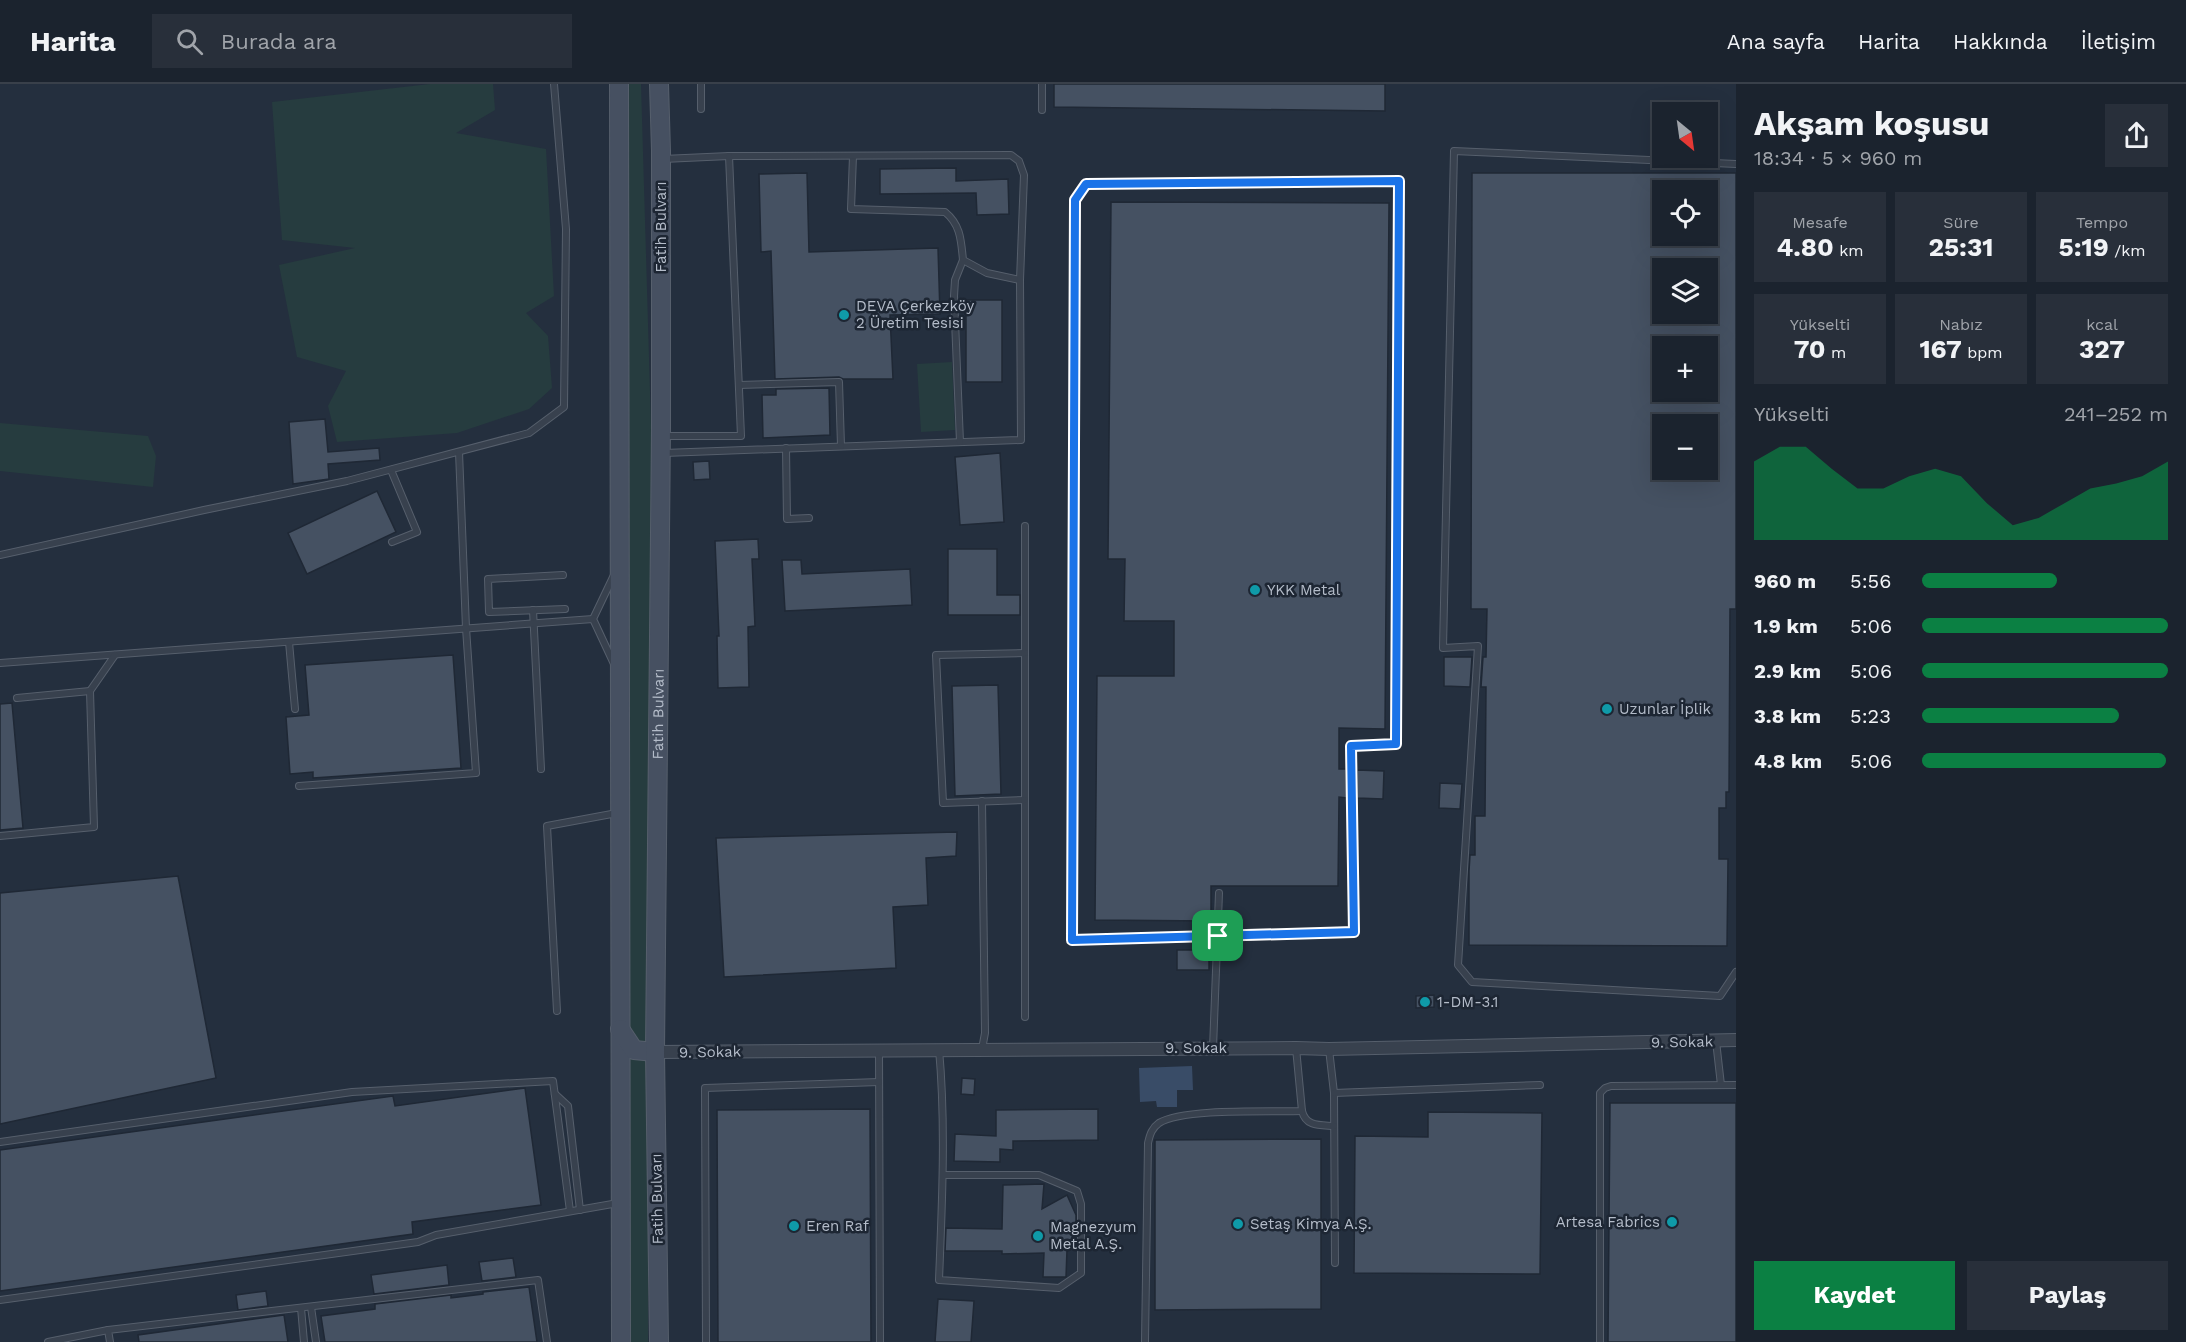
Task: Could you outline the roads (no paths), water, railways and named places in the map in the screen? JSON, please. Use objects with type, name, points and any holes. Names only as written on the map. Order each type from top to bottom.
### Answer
[{"type":"main road","points":[[619,84],[621,1342]]},
{"type":"main road","name":"Fatih Bulvarı","points":[[658,1342],[655,1053],[661,444],[659,84]]},
{"type":"main road","points":[[620,1029],[634,1050],[655,1053]]},
{"type":"street","name":"9. Sokak","points":[[655,1053],[939,1049],[1296,1047],[1329,1049],[1736,1040]]},
{"type":"lane","points":[[0,555],[391,470],[529,433],[564,407],[566,230],[554,84]]},
{"type":"lane","points":[[701,84],[701,109]]},
{"type":"lane","points":[[1042,84],[1042,110]]},
{"type":"lane","points":[[1736,164],[1454,151],[1443,648],[1478,646],[1458,965],[1472,982],[1720,996],[1736,972]]},
{"type":"lane","points":[[661,159],[729,156],[1011,155],[1019,161],[1024,175],[1020,280],[1021,440],[786,448],[661,444]]},
{"type":"lane","points":[[661,444],[741,436],[729,156]]},
{"type":"lane","points":[[853,156],[851,209],[945,212],[954,219],[959,229],[963,260],[955,280],[954,296],[960,442]]},
{"type":"lane","points":[[1399,181],[1396,744],[1351,746],[1354,932],[1218,936],[1072,940],[1075,200],[1086,184],[1399,181]]},
{"type":"lane","points":[[963,260],[987,273],[1020,280]]},
{"type":"lane","points":[[739,386],[839,382],[841,447]]},
{"type":"lane","points":[[786,448],[787,519],[809,518]]},
{"type":"lane","points":[[298,786],[476,773],[466,628],[459,452]]},
{"type":"lane","points":[[391,470],[417,532],[392,543]]},
{"type":"lane","points":[[1025,525],[1025,1017]]},
{"type":"lane","points":[[620,561],[593,619],[620,678]]},
{"type":"lane","points":[[563,575],[488,579],[489,612],[565,609]]},
{"type":"lane","points":[[533,610],[541,769]]},
{"type":"lane","points":[[0,663],[593,619]]},
{"type":"lane","points":[[289,642],[295,709]]},
{"type":"lane","points":[[1025,653],[936,655],[943,803],[1025,800]]},
{"type":"lane","points":[[0,836],[94,827],[90,691],[115,655]]},
{"type":"lane","points":[[16,698],[90,691]]},
{"type":"lane","points":[[982,801],[985,1033],[982,1049]]},
{"type":"lane","points":[[557,1011],[547,826],[620,812]]},
{"type":"lane","points":[[1213,1048],[1219,893]]},
{"type":"lane","points":[[1716,1041],[1721,1085]]},
{"type":"lane","points":[[1296,1047],[1302,1111],[1307,1122],[1334,1126]]},
{"type":"lane","points":[[939,1049],[942,1080],[943,1175],[939,1281],[1059,1288],[1081,1273],[1082,1204],[1077,1191],[1039,1175],[943,1175]]},
{"type":"lane","points":[[1329,1049],[1334,1093],[1335,1263]]},
{"type":"lane","points":[[879,1050],[880,1342]]},
{"type":"lane","points":[[0,1142],[352,1092],[553,1081],[570,1211]]},
{"type":"lane","points":[[706,1342],[705,1088],[879,1083]]},
{"type":"lane","points":[[1334,1093],[1540,1085]]},
{"type":"lane","points":[[1600,1342],[1600,1093],[1611,1086],[1736,1085]]},
{"type":"lane","points":[[554,1094],[568,1106],[580,1210]]},
{"type":"lane","points":[[1145,1342],[1150,1132],[1158,1124],[1182,1115],[1302,1111]]},
{"type":"lane","points":[[0,1299],[418,1242],[436,1235],[620,1203]]},
{"type":"lane","points":[[48,1342],[72,1340],[108,1330],[538,1280],[548,1342]]},
{"type":"lane","points":[[311,1307],[316,1342]]},
{"type":"lane","points":[[301,1308],[304,1342]]},
{"type":"lane","points":[[108,1330],[110,1342]]},
{"type":"water","points":[[1192,1066],[1193,1090],[1177,1090],[1177,1107],[1157,1107],[1156,1101],[1140,1102],[1139,1068]]},
{"type":"place","name":"DEVA Çerkezköy 2 Üretim Tesisi","points":[[844,315]]},
{"type":"place","name":"YKK Metal","points":[[1255,590]]},
{"type":"place","name":"Uzunlar İplik","points":[[1607,709]]},
{"type":"place","name":"1-DM-3.1","points":[[1425,1002]]},
{"type":"place","name":"Artesa Fabrics","points":[[1672,1222]]},
{"type":"place","name":"Setaş Kimya A.Ş.","points":[[1238,1224]]},
{"type":"place","name":"Eren Raf","points":[[794,1226]]},
{"type":"place","name":"Magnezyum Metal A.Ş.","points":[[1038,1236]]}]
